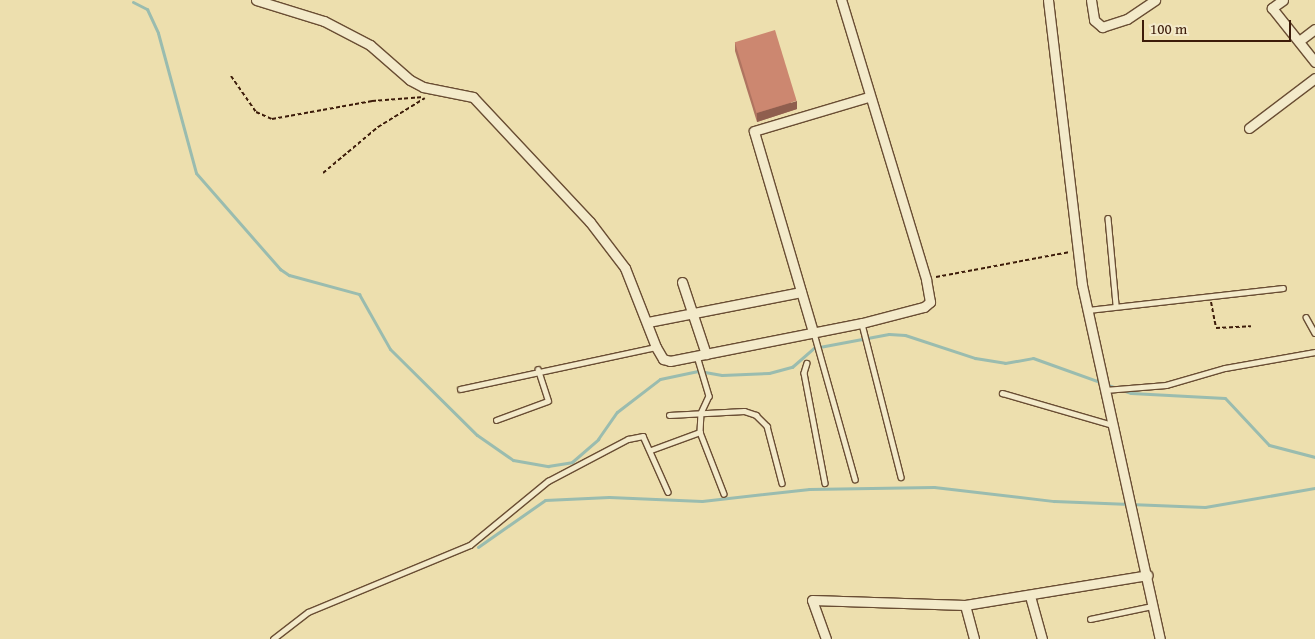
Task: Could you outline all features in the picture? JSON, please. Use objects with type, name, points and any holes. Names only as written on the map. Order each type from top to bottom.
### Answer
[{"type":"street","points":[[256,0],[324,20],[370,45],[410,80],[438,90],[474,97],[590,222],[626,268],[656,347],[666,360],[702,355],[862,323],[928,305],[931,297],[926,279],[868,97],[841,0]]},
{"type":"street","points":[[1048,0],[1086,310],[1148,575],[1160,639]]},
{"type":"street","points":[[1091,0],[1094,20],[1102,27],[1128,19],[1155,0]]},
{"type":"street","points":[[1283,0],[1269,4],[1315,62]]},
{"type":"street","points":[[1298,41],[1315,29]]},
{"type":"street","points":[[1249,128],[1315,78]]},
{"type":"street","points":[[813,332],[754,131],[868,97]]},
{"type":"street","points":[[682,282],[702,355]]},
{"type":"street","points":[[648,322],[801,292]]},
{"type":"street","points":[[826,639],[812,600],[965,605],[1030,596],[1148,575]]},
{"type":"street","points":[[1030,596],[1042,639]]},
{"type":"street","points":[[965,605],[974,639]]},
{"type":"lane","points":[[1108,218],[1116,306]]},
{"type":"lane","points":[[1086,310],[1284,288]]},
{"type":"lane","points":[[1306,317],[1315,333]]},
{"type":"lane","points":[[862,323],[902,477]]},
{"type":"lane","points":[[813,332],[855,479]]},
{"type":"lane","points":[[460,389],[538,370],[656,347]]},
{"type":"lane","points":[[1105,390],[1172,384],[1225,368],[1315,352]]},
{"type":"lane","points":[[702,355],[709,396],[701,413],[700,432],[724,494]]},
{"type":"lane","points":[[807,363],[804,373],[826,483]]},
{"type":"lane","points":[[496,420],[548,401],[538,370]]},
{"type":"lane","points":[[1002,393],[1113,426]]},
{"type":"lane","points":[[669,415],[744,412],[762,419],[767,426],[782,483]]},
{"type":"lane","points":[[650,450],[700,432]]},
{"type":"lane","points":[[273,639],[308,612],[470,545],[548,481],[628,439],[643,436],[668,492]]},
{"type":"lane","points":[[1090,619],[1153,606]]},
{"type":"path","points":[[230,76],[256,112],[272,119],[372,101],[426,97]]},
{"type":"path","points":[[323,173],[378,127],[438,90]]},
{"type":"path","points":[[926,279],[1078,250]]},
{"type":"path","points":[[1210,295],[1216,328],[1251,326]]},
{"type":"building","points":[[775,30],[797,101],[756,113],[735,42]]},
{"type":"waterway","points":[[133,2],[147,9],[158,33],[196,173],[280,269],[289,275],[359,294],[390,349],[477,435],[513,460],[548,466],[572,462],[598,439],[617,412],[660,379],[699,371],[722,375],[769,373],[792,367],[814,348],[889,334],[905,335],[975,358],[1005,363],[1033,358],[1131,393],[1225,398],[1269,445],[1315,457]]},
{"type":"waterway","points":[[478,547],[545,500],[609,497],[702,501],[809,489],[934,487],[1054,501],[1205,507],[1315,488]]}]
